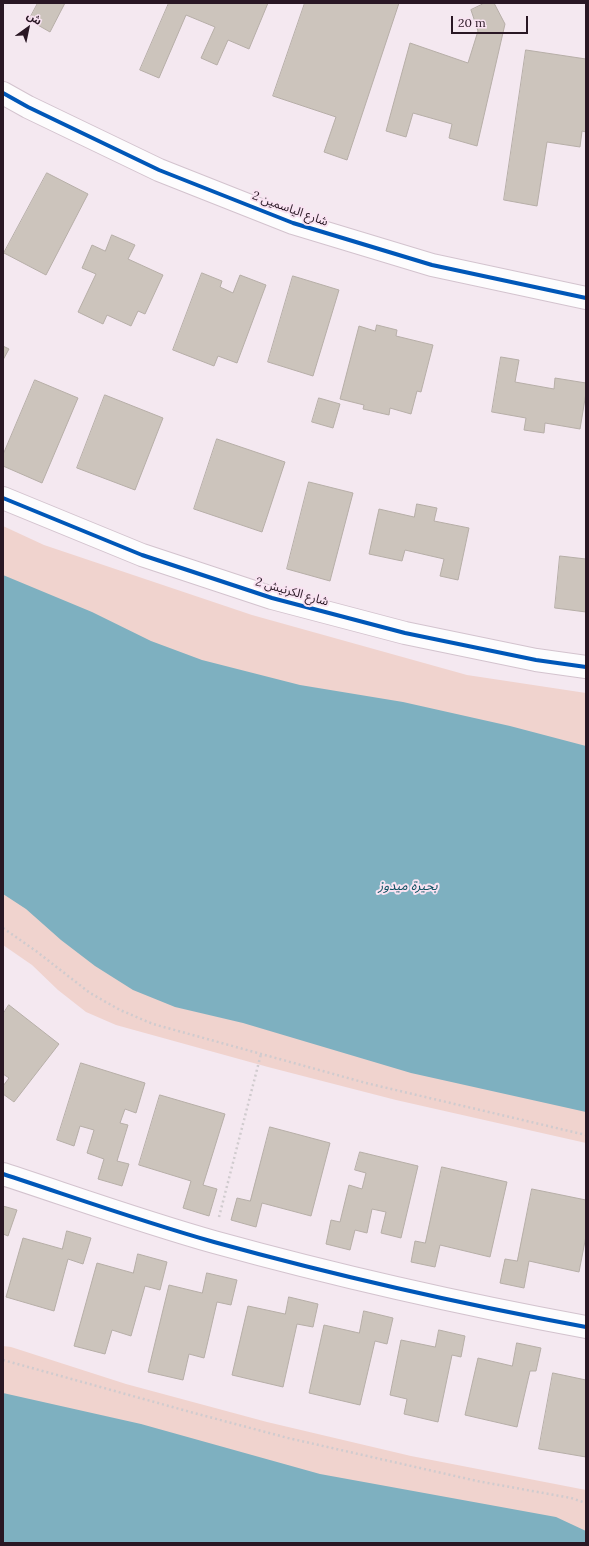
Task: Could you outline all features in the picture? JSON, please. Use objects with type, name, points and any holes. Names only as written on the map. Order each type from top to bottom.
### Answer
[{"type":"street","name":"شارع الياسمين 2","points":[[3,93],[28,107],[158,170],[293,223],[432,265],[586,298]]},
{"type":"street","name":"شارع الكرنيش 2","points":[[3,498],[142,555],[272,598],[405,633],[536,660],[586,667]]},
{"type":"street","points":[[3,1174],[212,1241],[321,1270],[431,1296],[586,1327]]},
{"type":"path","points":[[3,928],[36,951],[90,993],[120,1010],[153,1024],[374,1084],[586,1134]]},
{"type":"path","points":[[212,1241],[261,1054]]},
{"type":"path","points":[[3,1360],[194,1413],[295,1439],[477,1481],[571,1498],[586,1503]]},
{"type":"shaded area","name":"بحيرة ميدوز","points":[[3,526],[44,545],[252,615],[467,675],[586,693],[586,1143],[396,1100],[268,1067],[116,1025],[86,1012],[58,990],[32,965],[3,945]]},
{"type":"shaded area","points":[[3,1346],[11,1347],[126,1384],[267,1422],[411,1456],[586,1490],[586,1543],[3,1543]]},
{"type":"water","name":"بحيرة ميدوز","points":[[3,575],[92,612],[151,641],[202,660],[300,685],[403,702],[510,726],[586,746],[586,1112],[411,1073],[243,1023],[175,1007],[133,990],[95,966],[61,940],[26,909],[3,894]]},
{"type":"water","points":[[3,1393],[141,1424],[320,1474],[556,1517],[586,1531],[586,1543],[3,1543]]},
{"type":"building","points":[[38,3],[65,3],[50,32],[29,20]]},
{"type":"building","points":[[169,3],[268,3],[249,49],[228,40],[217,65],[201,58],[215,27],[186,15],[159,78],[140,70]]},
{"type":"building","points":[[305,3],[399,3],[347,160],[324,152],[336,117],[273,96]]},
{"type":"building","points":[[485,3],[494,3],[505,24],[477,146],[449,138],[452,124],[413,113],[406,137],[386,131],[410,43],[468,63],[478,31],[471,10]]},
{"type":"building","points":[[526,50],[586,59],[586,132],[582,131],[580,147],[547,142],[537,206],[504,200]]},
{"type":"building","points":[[47,173],[88,194],[46,275],[4,253]]},
{"type":"building","points":[[112,235],[135,245],[128,259],[163,275],[145,314],[138,311],[131,326],[107,315],[103,324],[78,312],[96,274],[82,268],[92,245],[105,251]]},
{"type":"building","points":[[202,273],[222,281],[220,287],[233,293],[240,275],[266,285],[237,363],[218,356],[214,366],[173,350]]},
{"type":"building","points":[[293,276],[339,290],[313,376],[268,362]]},
{"type":"building","points":[[377,325],[397,330],[396,336],[433,345],[421,392],[417,391],[411,414],[390,408],[389,415],[363,409],[364,405],[340,399],[359,326],[375,331]]},
{"type":"building","points":[[3,346],[9,349],[3,360]]},
{"type":"building","points":[[501,357],[519,360],[515,382],[554,389],[555,378],[586,383],[586,393],[580,429],[545,423],[544,433],[524,430],[526,418],[492,412]]},
{"type":"building","points":[[35,380],[78,398],[42,483],[3,466],[3,455]]},
{"type":"building","points":[[105,395],[163,418],[135,490],[77,468]]},
{"type":"building","points":[[319,398],[340,404],[333,428],[312,422]]},
{"type":"building","points":[[217,439],[285,462],[262,532],[194,509]]},
{"type":"building","points":[[309,482],[353,493],[330,581],[287,569]]},
{"type":"building","points":[[417,504],[437,508],[434,521],[469,528],[458,580],[440,576],[444,559],[405,550],[402,561],[369,554],[379,509],[414,517]]},
{"type":"building","points":[[560,556],[586,559],[586,612],[555,608]]},
{"type":"building","points":[[9,1005],[59,1044],[14,1102],[3,1094],[3,1086],[9,1078],[3,1074],[3,1014]]},
{"type":"building","points":[[81,1063],[145,1083],[136,1113],[125,1109],[120,1123],[128,1125],[117,1161],[129,1164],[122,1186],[98,1179],[104,1159],[87,1153],[94,1130],[80,1126],[74,1146],[57,1140]]},
{"type":"building","points":[[160,1095],[225,1114],[203,1185],[217,1189],[209,1216],[183,1208],[191,1181],[139,1165]]},
{"type":"building","points":[[270,1127],[330,1143],[311,1216],[262,1203],[256,1227],[231,1220],[237,1198],[250,1201]]},
{"type":"building","points":[[360,1152],[418,1166],[401,1238],[381,1233],[386,1212],[372,1209],[367,1233],[355,1230],[350,1250],[326,1244],[331,1220],[340,1222],[349,1185],[362,1189],[366,1173],[355,1170]]},
{"type":"building","points":[[442,1167],[507,1182],[490,1257],[440,1245],[435,1267],[411,1262],[415,1241],[425,1243]]},
{"type":"building","points":[[532,1189],[586,1200],[586,1236],[579,1272],[529,1261],[524,1288],[500,1283],[505,1259],[517,1261]]},
{"type":"building","points":[[3,1206],[17,1210],[8,1236],[3,1234]]},
{"type":"building","points":[[67,1231],[91,1238],[83,1264],[68,1259],[54,1311],[6,1297],[23,1238],[62,1249]]},
{"type":"building","points":[[138,1254],[167,1262],[160,1290],[145,1286],[131,1336],[112,1330],[105,1354],[74,1346],[97,1263],[133,1273]]},
{"type":"building","points":[[207,1273],[237,1280],[231,1305],[217,1302],[204,1358],[189,1354],[183,1380],[148,1372],[169,1285],[202,1293]]},
{"type":"building","points":[[289,1297],[318,1304],[313,1327],[297,1324],[283,1387],[232,1375],[248,1306],[285,1314]]},
{"type":"building","points":[[364,1311],[393,1318],[387,1344],[375,1341],[360,1405],[309,1393],[324,1325],[359,1333]]},
{"type":"building","points":[[439,1330],[465,1336],[461,1357],[452,1355],[438,1422],[404,1414],[407,1399],[390,1395],[401,1340],[435,1347]]},
{"type":"building","points":[[517,1343],[541,1348],[536,1371],[530,1371],[517,1427],[465,1415],[478,1358],[512,1366]]},
{"type":"building","points":[[553,1373],[586,1380],[586,1457],[539,1449]]},
{"type":"cycle path","points":[[3,93],[28,107],[159,170],[293,223],[432,265],[586,298]]},
{"type":"cycle path","points":[[3,498],[142,555],[272,598],[405,633],[536,660],[586,667]]},
{"type":"cycle path","points":[[3,1174],[214,1242],[399,1289],[586,1327]]}]
